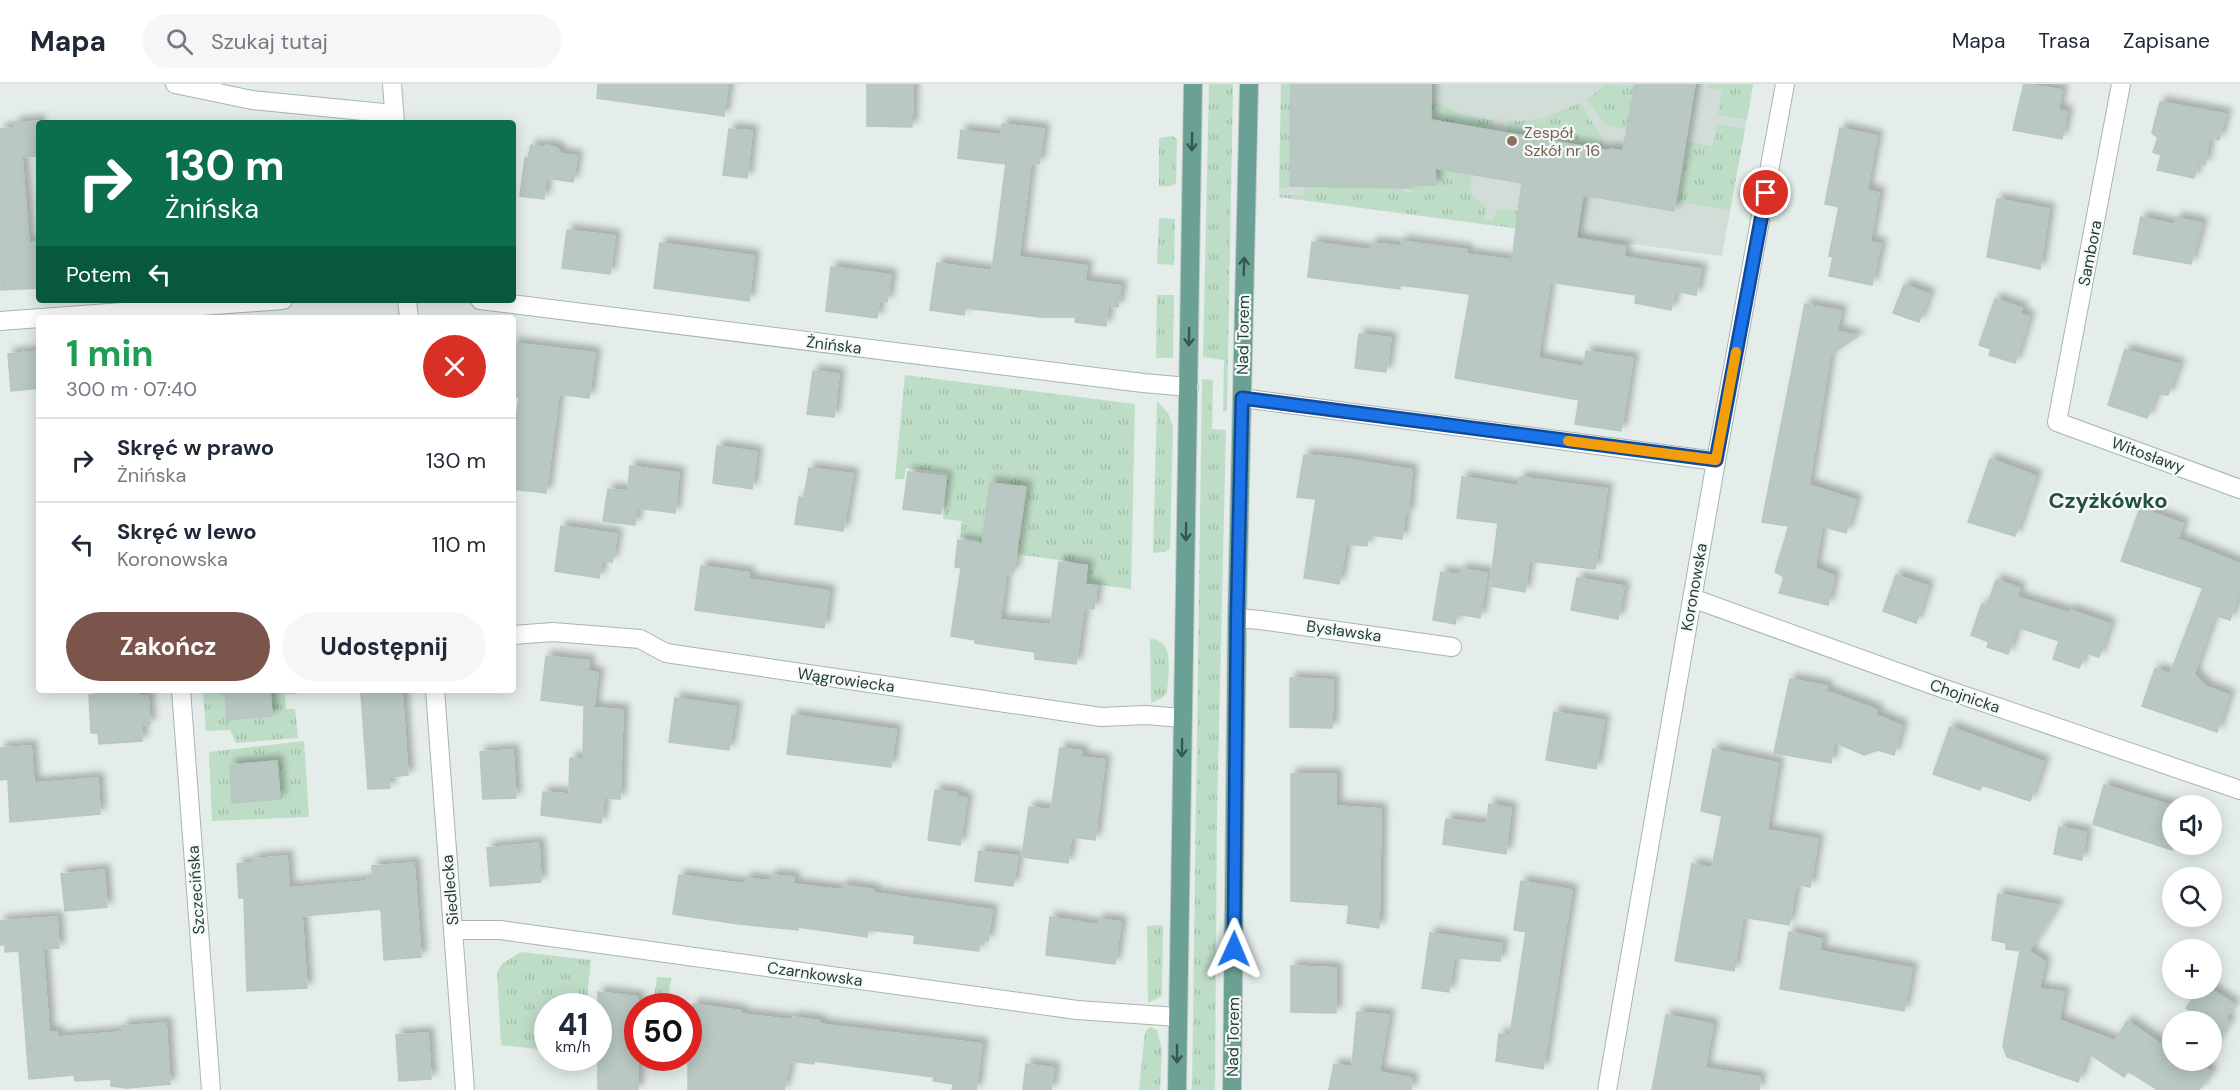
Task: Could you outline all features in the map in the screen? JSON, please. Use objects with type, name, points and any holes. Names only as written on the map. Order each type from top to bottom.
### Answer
[{"type":"main road","points":[[1177,1090],[1192,84]]},
{"type":"main road","name":"Nad Torem","points":[[1232,1090],[1237,618],[1249,84]]},
{"type":"street","points":[[175,84],[252,100],[394,118],[392,84]]},
{"type":"street","points":[[1187,84],[1192,84]]},
{"type":"street","name":"Koronowska","points":[[1607,1090],[1716,460],[1785,84]]},
{"type":"street","name":"Sambora","points":[[2057,422],[2121,84]]},
{"type":"street","points":[[130,315],[255,303]]},
{"type":"street","name":"Żnińska","points":[[504,303],[1189,387]]},
{"type":"street","points":[[0,321],[36,319]]},
{"type":"street","points":[[1242,398],[1716,460]]},
{"type":"street","name":"Witosławy","points":[[2057,422],[2240,489]]},
{"type":"street","name":"Chojnicka","points":[[1692,598],[1933,685],[2240,790]]},
{"type":"street","name":"Bysławska","points":[[1237,618],[1452,646]]},
{"type":"street","name":"Wągrowiecka","points":[[516,635],[553,632],[640,639],[666,653],[1066,712],[1101,717],[1146,715],[1182,718]]},
{"type":"street","name":"Szczecińska","points":[[181,693],[211,1090]]},
{"type":"street","name":"Siedlecka","points":[[435,693],[465,1090]]},
{"type":"street","name":"Czarnkowska","points":[[453,930],[500,930],[1077,1010],[1178,1017]]},
{"type":"shaded area","name":"Zespół Szkół nr 16","points":[[1283,84],[1753,84],[1722,256],[1279,197]]},
{"type":"green space","points":[[1209,84],[1233,84],[1227,411],[1223,411],[1224,360],[1203,357]]},
{"type":"green space","points":[[1281,84],[1291,84],[1289,188],[1279,188]]},
{"type":"green space","points":[[1605,84],[1634,86],[1627,130],[1605,125],[1587,100]]},
{"type":"green space","points":[[1709,84],[1753,84],[1747,120],[1718,115],[1722,91],[1708,88]]},
{"type":"green space","points":[[1431,99],[1459,113],[1494,121],[1493,130],[1431,120]]},
{"type":"green space","points":[[1580,103],[1603,139],[1602,153],[1570,144],[1507,133],[1509,121],[1538,119]]},
{"type":"green space","points":[[1717,124],[1745,129],[1730,210],[1678,202],[1689,142],[1713,146]]},
{"type":"green space","points":[[1172,136],[1177,139],[1176,183],[1166,187],[1159,186],[1159,138]]},
{"type":"green space","points":[[1416,165],[1472,174],[1470,191],[1487,207],[1484,219],[1493,220],[1497,209],[1519,211],[1516,228],[1279,197],[1279,195],[1304,195],[1305,187],[1403,188],[1403,192],[1413,192]]},
{"type":"green space","points":[[1159,218],[1175,219],[1174,265],[1157,264]]},
{"type":"green space","points":[[1157,295],[1174,295],[1173,358],[1156,358]]},
{"type":"green space","points":[[905,375],[1135,404],[1131,589],[1087,583],[1088,564],[980,549],[980,540],[960,537],[962,521],[943,519],[948,473],[906,468],[904,479],[895,479]]},
{"type":"green space","points":[[1202,379],[1213,380],[1212,429],[1226,430],[1217,812],[1215,1090],[1192,1090]]},
{"type":"green space","points":[[1157,401],[1168,413],[1173,427],[1170,548],[1165,552],[1155,553],[1153,552]]},
{"type":"green space","points":[[1150,639],[1164,645],[1169,659],[1167,693],[1151,703]]},
{"type":"green space","points":[[203,693],[299,693],[285,695],[286,709],[295,709],[298,738],[236,743],[230,730],[206,731]]},
{"type":"green space","points":[[304,741],[309,817],[212,821],[209,752]]},
{"type":"green space","points":[[1163,925],[1162,996],[1148,1003],[1147,926]]},
{"type":"green space","points":[[521,952],[591,960],[587,993],[534,993],[534,1049],[501,1045],[497,972],[503,963]]},
{"type":"green space","points":[[657,977],[671,978],[669,993],[655,993]]},
{"type":"green space","points":[[1150,1027],[1157,1030],[1162,1050],[1160,1090],[1139,1090],[1145,1032]]},
{"type":"building","points":[[598,84],[728,84],[724,116],[597,98]]},
{"type":"building","points":[[867,84],[913,84],[912,127],[867,126]]},
{"type":"building","points":[[1291,84],[1431,84],[1431,120],[1610,151],[1610,149],[1623,151],[1635,84],[1695,84],[1674,211],[1583,195],[1576,239],[1625,247],[1624,257],[1701,269],[1696,295],[1675,291],[1671,310],[1635,303],[1636,295],[1550,282],[1538,358],[1584,367],[1586,351],[1633,358],[1621,431],[1575,424],[1579,400],[1455,378],[1470,294],[1400,285],[1400,289],[1308,277],[1312,242],[1370,250],[1371,243],[1401,246],[1401,241],[1467,250],[1466,254],[1512,260],[1522,183],[1435,168],[1436,185],[1413,185],[1413,188],[1290,186]]},
{"type":"building","points":[[2024,84],[2062,90],[2058,110],[2067,112],[2062,139],[2013,130]]},
{"type":"building","points":[[2160,102],[2226,114],[2219,140],[2209,138],[2205,165],[2198,163],[2194,178],[2157,170],[2161,155],[2153,152],[2158,138],[2152,133]]},
{"type":"building","points":[[36,121],[36,156],[22,157],[29,243],[36,242],[36,288],[1,290],[0,129],[14,128],[14,123]]},
{"type":"building","points":[[1002,124],[1044,129],[1039,164],[1031,163],[1019,257],[1087,266],[1085,281],[1121,286],[1118,307],[1108,306],[1106,326],[1075,322],[1076,317],[1041,317],[965,308],[964,315],[930,310],[937,263],[992,271],[1006,164],[958,158],[961,130],[1001,135]]},
{"type":"building","points":[[1840,128],[1877,136],[1867,190],[1879,193],[1870,242],[1881,244],[1872,285],[1829,276],[1833,257],[1829,256],[1839,207],[1825,204]]},
{"type":"building","points":[[729,129],[752,131],[747,178],[723,175]]},
{"type":"building","points":[[531,145],[543,147],[546,145],[557,148],[561,154],[577,156],[573,182],[546,178],[544,199],[520,196],[525,158],[528,158]]},
{"type":"building","points":[[1997,199],[2049,209],[2040,269],[1987,257]]},
{"type":"building","points":[[2141,217],[2175,225],[2176,218],[2202,223],[2191,264],[2133,254]]},
{"type":"building","points":[[567,230],[615,236],[610,274],[562,268]]},
{"type":"building","points":[[660,243],[754,256],[749,301],[654,288]]},
{"type":"building","points":[[831,267],[891,275],[887,302],[879,300],[877,318],[826,311]]},
{"type":"building","points":[[1904,285],[1929,294],[1919,322],[1893,313]]},
{"type":"building","points":[[1995,299],[2022,308],[2020,314],[2029,317],[2015,363],[1989,355],[1991,349],[1979,345]]},
{"type":"building","points":[[1805,304],[1841,311],[1837,331],[1858,336],[1830,355],[1809,485],[1856,500],[1846,533],[1822,526],[1815,568],[1834,576],[1828,605],[1779,593],[1784,577],[1775,572],[1789,526],[1762,522]]},
{"type":"building","points":[[1359,334],[1391,338],[1386,372],[1355,368]]},
{"type":"building","points":[[516,343],[595,353],[589,398],[559,394],[546,493],[516,489],[516,418],[519,397],[516,397]]},
{"type":"building","points":[[2125,350],[2179,364],[2168,395],[2156,394],[2147,418],[2108,405]]},
{"type":"building","points":[[36,351],[36,388],[11,391],[8,354]]},
{"type":"building","points":[[813,371],[839,374],[834,417],[807,414]]},
{"type":"building","points":[[717,446],[757,452],[752,489],[713,483]]},
{"type":"building","points":[[1304,455],[1340,458],[1412,470],[1408,513],[1405,512],[1402,539],[1369,535],[1367,546],[1346,544],[1339,584],[1304,578],[1316,499],[1297,497]]},
{"type":"building","points":[[1990,459],[2036,476],[2015,536],[1968,522]]},
{"type":"building","points":[[630,466],[679,473],[675,513],[637,508],[635,525],[603,521],[608,489],[628,491]]},
{"type":"building","points":[[809,468],[853,474],[843,531],[795,524],[799,497],[804,498]]},
{"type":"building","points":[[908,472],[946,477],[941,514],[903,509]]},
{"type":"building","points":[[1462,477],[1519,486],[1520,477],[1607,489],[1595,569],[1529,561],[1525,592],[1490,586],[1498,523],[1457,518]]},
{"type":"building","points":[[990,483],[1026,487],[1014,571],[1010,571],[1009,575],[1006,574],[1000,620],[1051,625],[1059,562],[1087,566],[1085,585],[1097,586],[1094,609],[1084,608],[1076,664],[1035,659],[1035,652],[975,643],[975,640],[951,636],[961,568],[955,567],[958,540],[982,544]]},
{"type":"building","points":[[2140,508],[2183,524],[2178,539],[2240,564],[2240,590],[2230,620],[2214,615],[2194,674],[2207,687],[2229,695],[2217,732],[2142,706],[2155,669],[2170,674],[2203,588],[2121,561]]},
{"type":"building","points":[[561,526],[617,534],[612,562],[602,560],[599,578],[555,571]]},
{"type":"building","points":[[701,566],[749,573],[748,579],[829,591],[824,628],[695,610]]},
{"type":"building","points":[[1461,569],[1487,573],[1480,618],[1457,614],[1455,624],[1433,620],[1441,572],[1460,575]]},
{"type":"building","points":[[1896,575],[1928,586],[1916,623],[1883,611]]},
{"type":"building","points":[[1577,578],[1624,586],[1618,619],[1571,610]]},
{"type":"building","points":[[1996,580],[2020,588],[2017,597],[2069,613],[2070,610],[2110,624],[2099,657],[2085,653],[2079,668],[2053,659],[2059,641],[2017,627],[2008,654],[1987,647],[1989,642],[1971,635],[1982,604],[1987,606]]},
{"type":"building","points":[[546,656],[589,661],[588,671],[598,673],[594,707],[541,700]]},
{"type":"building","points":[[1290,678],[1333,680],[1332,728],[1290,727]]},
{"type":"building","points":[[1790,679],[1827,686],[1826,691],[1877,710],[1876,715],[1902,726],[1894,755],[1878,750],[1864,755],[1834,742],[1831,763],[1774,753]]},
{"type":"building","points":[[96,693],[140,693],[140,696],[148,696],[150,724],[142,725],[142,741],[99,744],[98,733],[91,733],[89,695],[96,695]]},
{"type":"building","points":[[225,693],[270,693],[272,716],[227,720]]},
{"type":"building","points":[[402,693],[408,775],[389,777],[390,788],[368,789],[361,694]]},
{"type":"building","points":[[675,698],[736,707],[729,750],[669,742]]},
{"type":"building","points":[[584,707],[623,710],[620,799],[604,798],[601,823],[541,815],[543,792],[569,794],[570,758],[583,759]]},
{"type":"building","points":[[1554,712],[1604,720],[1596,769],[1546,760]]},
{"type":"building","points":[[792,715],[896,730],[891,767],[787,754]]},
{"type":"building","points":[[1950,727],[2044,762],[2030,801],[1982,785],[1980,790],[1933,774]]},
{"type":"building","points":[[31,746],[34,783],[98,778],[100,814],[10,822],[8,779],[0,780],[0,748]]},
{"type":"building","points":[[1060,748],[1082,751],[1081,757],[1105,760],[1095,840],[1071,837],[1068,863],[1022,857],[1029,807],[1051,810]]},
{"type":"building","points":[[1713,749],[1778,763],[1767,830],[1818,839],[1810,887],[1796,884],[1789,925],[1743,917],[1734,971],[1675,961],[1692,864],[1712,868],[1722,816],[1701,811]]},
{"type":"building","points":[[513,750],[516,798],[483,799],[480,752]]},
{"type":"building","points":[[277,761],[280,799],[232,803],[230,765]]},
{"type":"building","points":[[1291,774],[1336,774],[1336,806],[1381,809],[1379,928],[1347,923],[1349,905],[1291,901]]},
{"type":"building","points":[[2104,785],[2162,803],[2162,847],[2093,824]]},
{"type":"building","points":[[935,790],[957,793],[957,796],[967,798],[960,845],[928,840]]},
{"type":"building","points":[[1489,804],[1511,808],[1506,854],[1443,844],[1446,819],[1487,824]]},
{"type":"building","points":[[2059,827],[2086,832],[2082,860],[2054,854]]},
{"type":"building","points":[[539,843],[541,882],[490,886],[487,848]]},
{"type":"building","points":[[979,851],[1018,856],[1013,886],[975,881]]},
{"type":"building","points":[[287,856],[289,888],[368,881],[367,878],[373,878],[372,866],[414,863],[421,957],[384,960],[381,909],[302,916],[307,988],[247,991],[244,898],[239,898],[237,864],[253,863],[252,859]]},
{"type":"building","points":[[104,870],[107,907],[65,911],[61,874]]},
{"type":"building","points":[[679,875],[745,884],[746,878],[770,881],[771,875],[794,877],[793,884],[842,890],[843,885],[874,890],[874,893],[992,910],[988,941],[980,940],[979,951],[914,943],[915,935],[868,930],[867,937],[798,927],[798,930],[739,924],[673,914]]},
{"type":"building","points":[[1521,881],[1572,890],[1543,1069],[1496,1061],[1499,1034],[1510,1035],[1526,932],[1514,930]]},
{"type":"building","points":[[1998,894],[2058,905],[2029,951],[2045,962],[2039,989],[2064,992],[2059,1020],[2115,1041],[2127,1021],[2162,1045],[2162,1071],[2211,1072],[2199,1090],[2158,1090],[2128,1071],[2124,1077],[2088,1053],[2078,1082],[2007,1057],[2003,1046],[2020,951],[2006,949],[2006,943],[1992,940]]},
{"type":"building","points":[[57,917],[59,948],[43,949],[49,1032],[57,1032],[58,1037],[123,1032],[122,1026],[166,1023],[170,1084],[127,1088],[111,1086],[111,1079],[75,1081],[74,1075],[29,1079],[19,951],[5,952],[5,945],[0,945],[0,921]]},
{"type":"building","points":[[1050,917],[1098,925],[1099,919],[1121,922],[1115,964],[1046,955]]},
{"type":"building","points":[[1789,932],[1822,939],[1820,951],[1912,968],[1904,1011],[1780,989]]},
{"type":"building","points":[[1430,933],[1502,944],[1500,961],[1454,958],[1449,992],[1422,988]]},
{"type":"building","points":[[1291,966],[1336,968],[1336,1013],[1291,1012]]},
{"type":"building","points":[[612,994],[624,995],[624,1071],[638,1071],[638,1090],[598,1090],[598,1071],[612,1071]]},
{"type":"building","points":[[2222,996],[2235,1005],[2225,1018],[2230,1022],[2222,1034],[2222,1011],[2191,1011],[2186,1008],[2193,999],[2222,999]]},
{"type":"building","points":[[702,1005],[741,1011],[741,1014],[792,1020],[793,1017],[820,1021],[820,1024],[982,1044],[976,1090],[952,1090],[953,1084],[933,1081],[934,1077],[814,1061],[814,1064],[790,1061],[784,1090],[688,1090],[688,1071],[702,1071]]},
{"type":"building","points":[[1357,1012],[1389,1015],[1379,1072],[1412,1078],[1411,1090],[1329,1090],[1334,1064],[1352,1067]]},
{"type":"building","points":[[1666,1015],[1713,1024],[1705,1068],[1760,1077],[1759,1090],[1652,1090]]},
{"type":"building","points":[[428,1033],[431,1079],[399,1081],[396,1035]]},
{"type":"building","points":[[1026,1064],[1054,1068],[1051,1090],[1023,1090]]},
{"type":"slow traffic","points":[[1568,441],[1716,460],[1736,352]]},
{"type":"place","name":"Zespół Szkół nr 16","points":[[1512,141]]},
{"type":"district","name":"Czyżkówko","points":[[2108,500]]},
{"type":"route","points":[[1234,949],[1237,618],[1242,398],[1716,460],[1766,193]]}]
